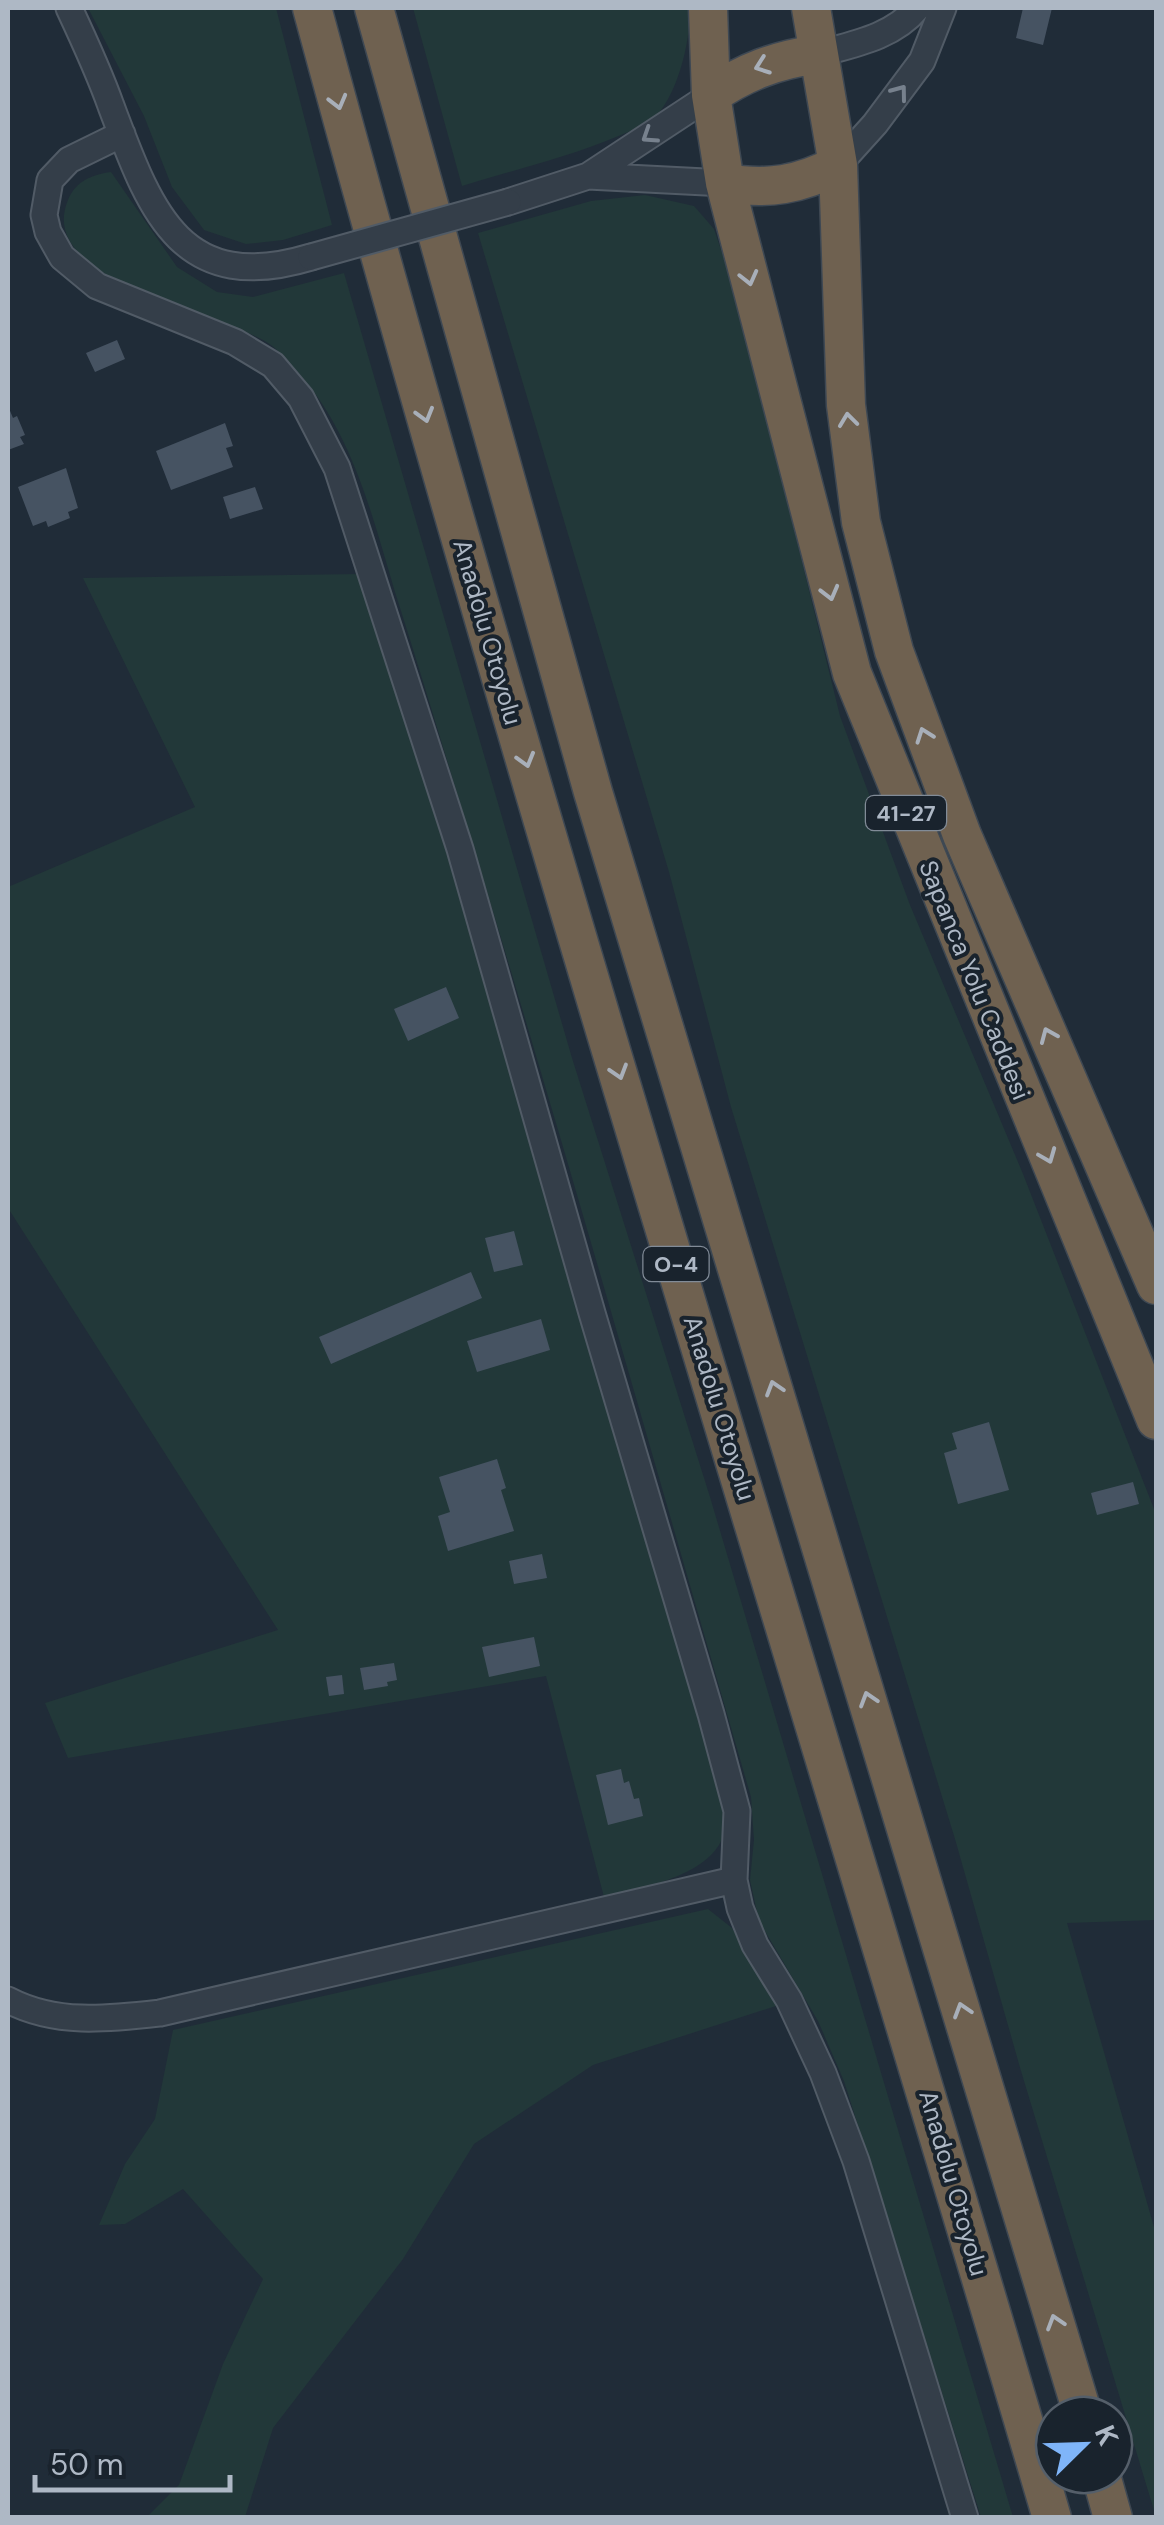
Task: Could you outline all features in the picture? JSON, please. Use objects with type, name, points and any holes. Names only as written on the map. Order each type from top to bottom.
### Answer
[{"type":"highway","name":"Anadolu Otoyolu","points":[[312,8],[432,440],[1052,2518]]},
{"type":"highway","name":"O-4","points":[[374,8],[593,792],[1077,2395]]},
{"type":"highway","points":[[708,8],[711,95]]},
{"type":"highway","points":[[711,95],[748,71],[775,61],[818,54],[811,8]]},
{"type":"highway","name":"Sapanca Yolu Caddesi","points":[[818,54],[838,165],[846,405],[861,522],[894,651],[962,835],[1156,1285]]},
{"type":"highway","name":"Sapanca Yolu Caddesi","points":[[711,95],[726,183],[852,674],[1156,1420]]},
{"type":"highway","points":[[726,183],[768,188],[790,186],[838,165]]},
{"type":"street","points":[[68,8],[158,214],[172,231],[205,257],[221,264],[256,269],[282,266],[588,176],[711,95]]},
{"type":"street","points":[[818,54],[888,32],[917,8]]},
{"type":"street","points":[[838,165],[875,124],[922,61],[943,8]]},
{"type":"street","points":[[122,134],[69,160],[50,180],[44,215],[48,232],[62,257],[97,286],[235,342],[273,365],[301,398],[337,468],[460,848],[711,1714],[738,1811],[734,1880],[740,1908],[755,1945],[789,2000],[823,2074],[856,2161],[965,2518]]},
{"type":"street","points":[[588,176],[726,183]]},
{"type":"street","points":[[8,2000],[35,2012],[72,2019],[160,2013],[734,1880]]},
{"type":"green space","points":[[88,8],[276,8],[332,225],[283,240],[246,244],[204,230],[172,187],[144,116]]},
{"type":"green space","points":[[413,8],[690,8],[681,69],[668,99],[651,121],[578,151],[462,186]]},
{"type":"green space","points":[[111,172],[177,267],[217,292],[253,297],[344,273],[572,1058],[710,1497],[1013,2517],[981,2517],[844,2081],[818,2021],[759,1921],[750,1880],[754,1840],[751,1797],[530,1034],[357,471],[312,389],[274,347],[248,333],[140,292],[106,274],[79,253],[65,229],[68,200],[85,180]]},
{"type":"green space","points":[[645,195],[694,206],[714,229],[736,294],[840,716],[910,905],[1023,1174],[1156,1514],[1156,1920],[1067,1923],[1156,2234],[1156,2517],[1134,2444],[1134,2395],[1119,2395],[955,1839],[731,1107],[669,872],[478,233],[591,201]]},
{"type":"green space","points":[[361,574],[404,701],[718,1776],[725,1824],[721,1841],[711,1855],[678,1876],[604,1897],[546,1676],[68,1758],[45,1703],[278,1630],[8,1208],[8,887],[195,807],[83,578]]},
{"type":"green space","points":[[708,1909],[732,1928],[776,2006],[593,2065],[474,2144],[403,2259],[273,2428],[245,2517],[147,2517],[179,2485],[223,2364],[263,2279],[183,2189],[125,2224],[99,2225],[125,2164],[155,2119],[173,2030]]},
{"type":"building","points":[[1023,8],[1052,8],[1043,45],[1016,38]]},
{"type":"building","points":[[117,340],[125,359],[95,372],[86,353]]},
{"type":"building","points":[[8,406],[25,435],[20,437],[24,444],[8,450]]},
{"type":"building","points":[[225,423],[233,446],[226,448],[233,467],[171,490],[156,451]]},
{"type":"building","points":[[66,468],[78,508],[68,512],[70,518],[48,527],[46,521],[33,526],[18,487]]},
{"type":"building","points":[[255,487],[263,509],[230,519],[223,497]]},
{"type":"building","points":[[446,987],[459,1018],[408,1041],[394,1009]]},
{"type":"building","points":[[514,1231],[523,1265],[494,1272],[485,1238]]},
{"type":"building","points":[[471,1272],[482,1298],[331,1364],[319,1337]]},
{"type":"building","points":[[541,1319],[550,1350],[477,1372],[467,1341]]},
{"type":"building","points":[[989,1422],[1009,1490],[958,1504],[944,1453],[957,1449],[952,1433]]},
{"type":"building","points":[[497,1459],[506,1488],[501,1490],[514,1531],[448,1551],[438,1516],[450,1512],[439,1477]]},
{"type":"building","points":[[1133,1482],[1139,1504],[1097,1515],[1091,1493]]},
{"type":"building","points":[[542,1554],[547,1578],[514,1584],[509,1561]]},
{"type":"building","points":[[534,1637],[540,1666],[489,1677],[482,1647]]},
{"type":"building","points":[[394,1663],[397,1680],[387,1682],[388,1686],[364,1690],[360,1668]]},
{"type":"building","points":[[342,1675],[344,1694],[329,1696],[326,1677]]},
{"type":"building","points":[[621,1769],[624,1783],[629,1781],[634,1799],[639,1798],[643,1816],[608,1825],[596,1775]]}]
